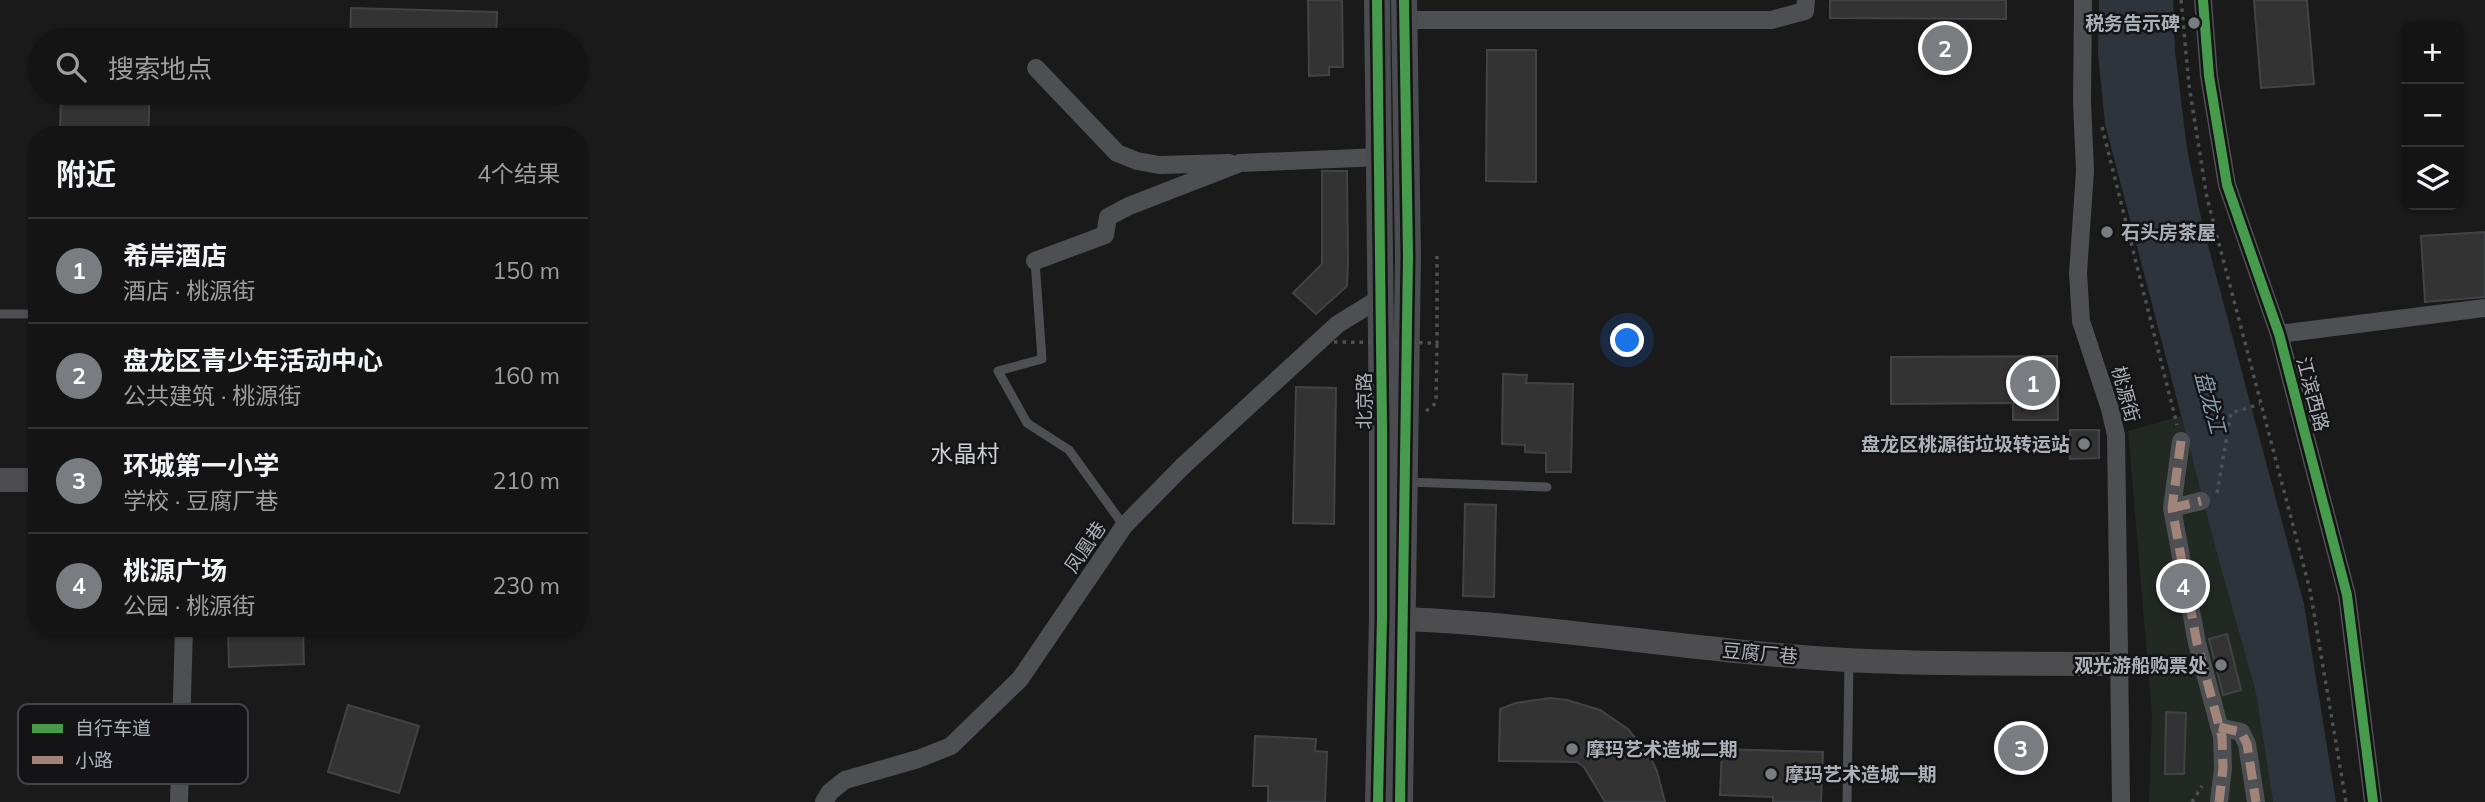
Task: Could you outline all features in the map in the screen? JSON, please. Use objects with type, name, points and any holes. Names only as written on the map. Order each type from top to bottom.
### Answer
[{"type":"main road","name":"北京路","points":[[1377,0],[1382,297],[1382,617],[1378,802]]},
{"type":"main road","points":[[1401,802],[1408,246],[1404,10]]},
{"type":"street","points":[[1404,10],[1771,20],[1805,11],[1806,0]]},
{"type":"street","name":"桃源街","points":[[2083,0],[2082,101],[2085,171],[2078,273],[2081,321],[2116,435],[2122,802]]},
{"type":"street","name":"江滨西路","points":[[2203,0],[2209,76],[2227,185],[2279,334],[2347,595],[2373,802]]},
{"type":"street","points":[[1036,68],[1117,153],[1137,162],[1240,163],[1380,157]]},
{"type":"street","points":[[1035,261],[1105,235],[1108,217],[1129,206],[1240,163]]},
{"type":"street","name":"凤凰巷","points":[[824,802],[830,792],[845,780],[918,759],[951,746],[1020,679],[1124,526],[1182,467],[1338,324],[1382,297]]},
{"type":"street","points":[[2279,334],[2485,308]]},
{"type":"street","points":[[2181,441],[2172,508],[2197,643],[2222,737],[2223,768],[2219,802]]},
{"type":"street","points":[[0,480],[28,480]]},
{"type":"street","points":[[2172,508],[2201,501]]},
{"type":"street","name":"豆腐厂巷","points":[[1404,619],[1470,622],[1654,644],[1849,660],[2118,664]]},
{"type":"street","points":[[182,704],[184,637]]},
{"type":"street","points":[[2220,727],[2241,732],[2247,744],[2256,802]]},
{"type":"street","points":[[179,802],[180,784]]},
{"type":"lane","points":[[1035,261],[1042,359],[998,371],[1027,423],[1069,450],[1124,526]]},
{"type":"lane","points":[[0,314],[28,314]]},
{"type":"lane","points":[[1405,482],[1547,487]]},
{"type":"lane","points":[[1847,802],[1849,660]]},
{"type":"path","points":[[2180,0],[2189,85],[2207,198],[2310,590],[2346,802]]},
{"type":"path","points":[[2099,115],[2181,441]]},
{"type":"path","points":[[1436,403],[1437,256]]},
{"type":"path","points":[[1334,342],[1437,343]]},
{"type":"path","points":[[2201,501],[2216,498],[2231,413],[2261,403]]},
{"type":"shaded area","points":[[2181,416],[2256,693],[2273,802],[2149,802],[2152,714],[2128,431]]},
{"type":"water","name":"盘龙江","points":[[2099,0],[2173,0],[2175,51],[2187,149],[2202,223],[2304,604],[2336,802],[2273,802],[2256,693],[2105,124],[2098,53]]},
{"type":"building","points":[[1308,0],[1342,0],[1343,67],[1329,67],[1329,75],[1309,76]]},
{"type":"building","points":[[1830,0],[2006,0],[2006,19],[1830,18]]},
{"type":"building","points":[[2254,0],[2307,0],[2314,84],[2261,88]]},
{"type":"building","points":[[351,8],[497,12],[496,28],[350,28]]},
{"type":"building","points":[[1487,50],[1536,50],[1536,182],[1486,181]]},
{"type":"building","points":[[61,105],[149,105],[148,126],[60,126]]},
{"type":"building","points":[[1322,171],[1347,171],[1348,264],[1347,286],[1316,314],[1293,293],[1322,264]]},
{"type":"building","points":[[2485,232],[2485,297],[2425,302],[2421,236]]},
{"type":"building","points":[[2057,356],[2058,420],[2013,420],[2013,403],[1891,404],[1891,357]]},
{"type":"building","points":[[1503,374],[1527,375],[1526,383],[1573,384],[1571,472],[1546,472],[1546,453],[1525,452],[1525,445],[1502,444]]},
{"type":"building","points":[[1296,387],[1336,388],[1334,524],[1293,523]]},
{"type":"building","name":"盘龙区桃源街垃圾转运站","points":[[2070,430],[2099,430],[2099,458],[2070,459]]},
{"type":"building","points":[[1465,504],[1496,505],[1494,597],[1463,596]]},
{"type":"building","points":[[2227,634],[2241,690],[2223,695],[2209,639]]},
{"type":"building","points":[[228,637],[303,637],[304,664],[229,667]]},
{"type":"building","name":"摩玛艺术造城二期","points":[[1550,698],[1600,710],[1628,729],[1650,756],[1665,802],[1605,802],[1584,767],[1577,762],[1499,761],[1500,709],[1516,703]]},
{"type":"building","points":[[348,705],[419,726],[399,793],[328,772]]},
{"type":"building","points":[[2166,712],[2186,713],[2184,774],[2165,774]]},
{"type":"building","points":[[1255,736],[1316,739],[1315,751],[1327,752],[1325,802],[1268,802],[1268,786],[1253,786]]},
{"type":"building","name":"摩玛艺术造城一期","points":[[1722,749],[1823,752],[1821,802],[1773,802],[1773,797],[1720,795]]},
{"type":"marked path","points":[[2181,441],[2172,508],[2197,643],[2222,737],[2223,768],[2219,802]]},
{"type":"marked path","points":[[2172,508],[2201,501]]},
{"type":"marked path","points":[[2219,727],[2241,732],[2247,744],[2256,802]]},
{"type":"cycle path","points":[[1377,0],[1382,427],[1378,802]]},
{"type":"cycle path","points":[[1400,802],[1408,256],[1404,0]]},
{"type":"cycle path","points":[[2203,0],[2209,76],[2227,185],[2279,334],[2347,595],[2373,802]]},
{"type":"place","name":"税务告示碑","points":[[2194,23]]},
{"type":"place","name":"盘龙区青少年活动中心","points":[[1945,48]]},
{"type":"place","name":"石头房茶屋","points":[[2107,232]]},
{"type":"place","name":"希岸酒店","points":[[2033,383]]},
{"type":"place","name":"盘龙区桃源街垃圾转运站","points":[[2084,444]]},
{"type":"place","name":"桃源广场","points":[[2183,586]]},
{"type":"place","name":"观光游船购票处","points":[[2221,665]]},
{"type":"place","name":"环城第一小学","points":[[2021,748]]},
{"type":"place","name":"摩玛艺术造城二期","points":[[1572,749]]},
{"type":"place","name":"摩玛艺术造城一期","points":[[1771,774]]},
{"type":"district","name":"水晶村","points":[[965,453]]}]
